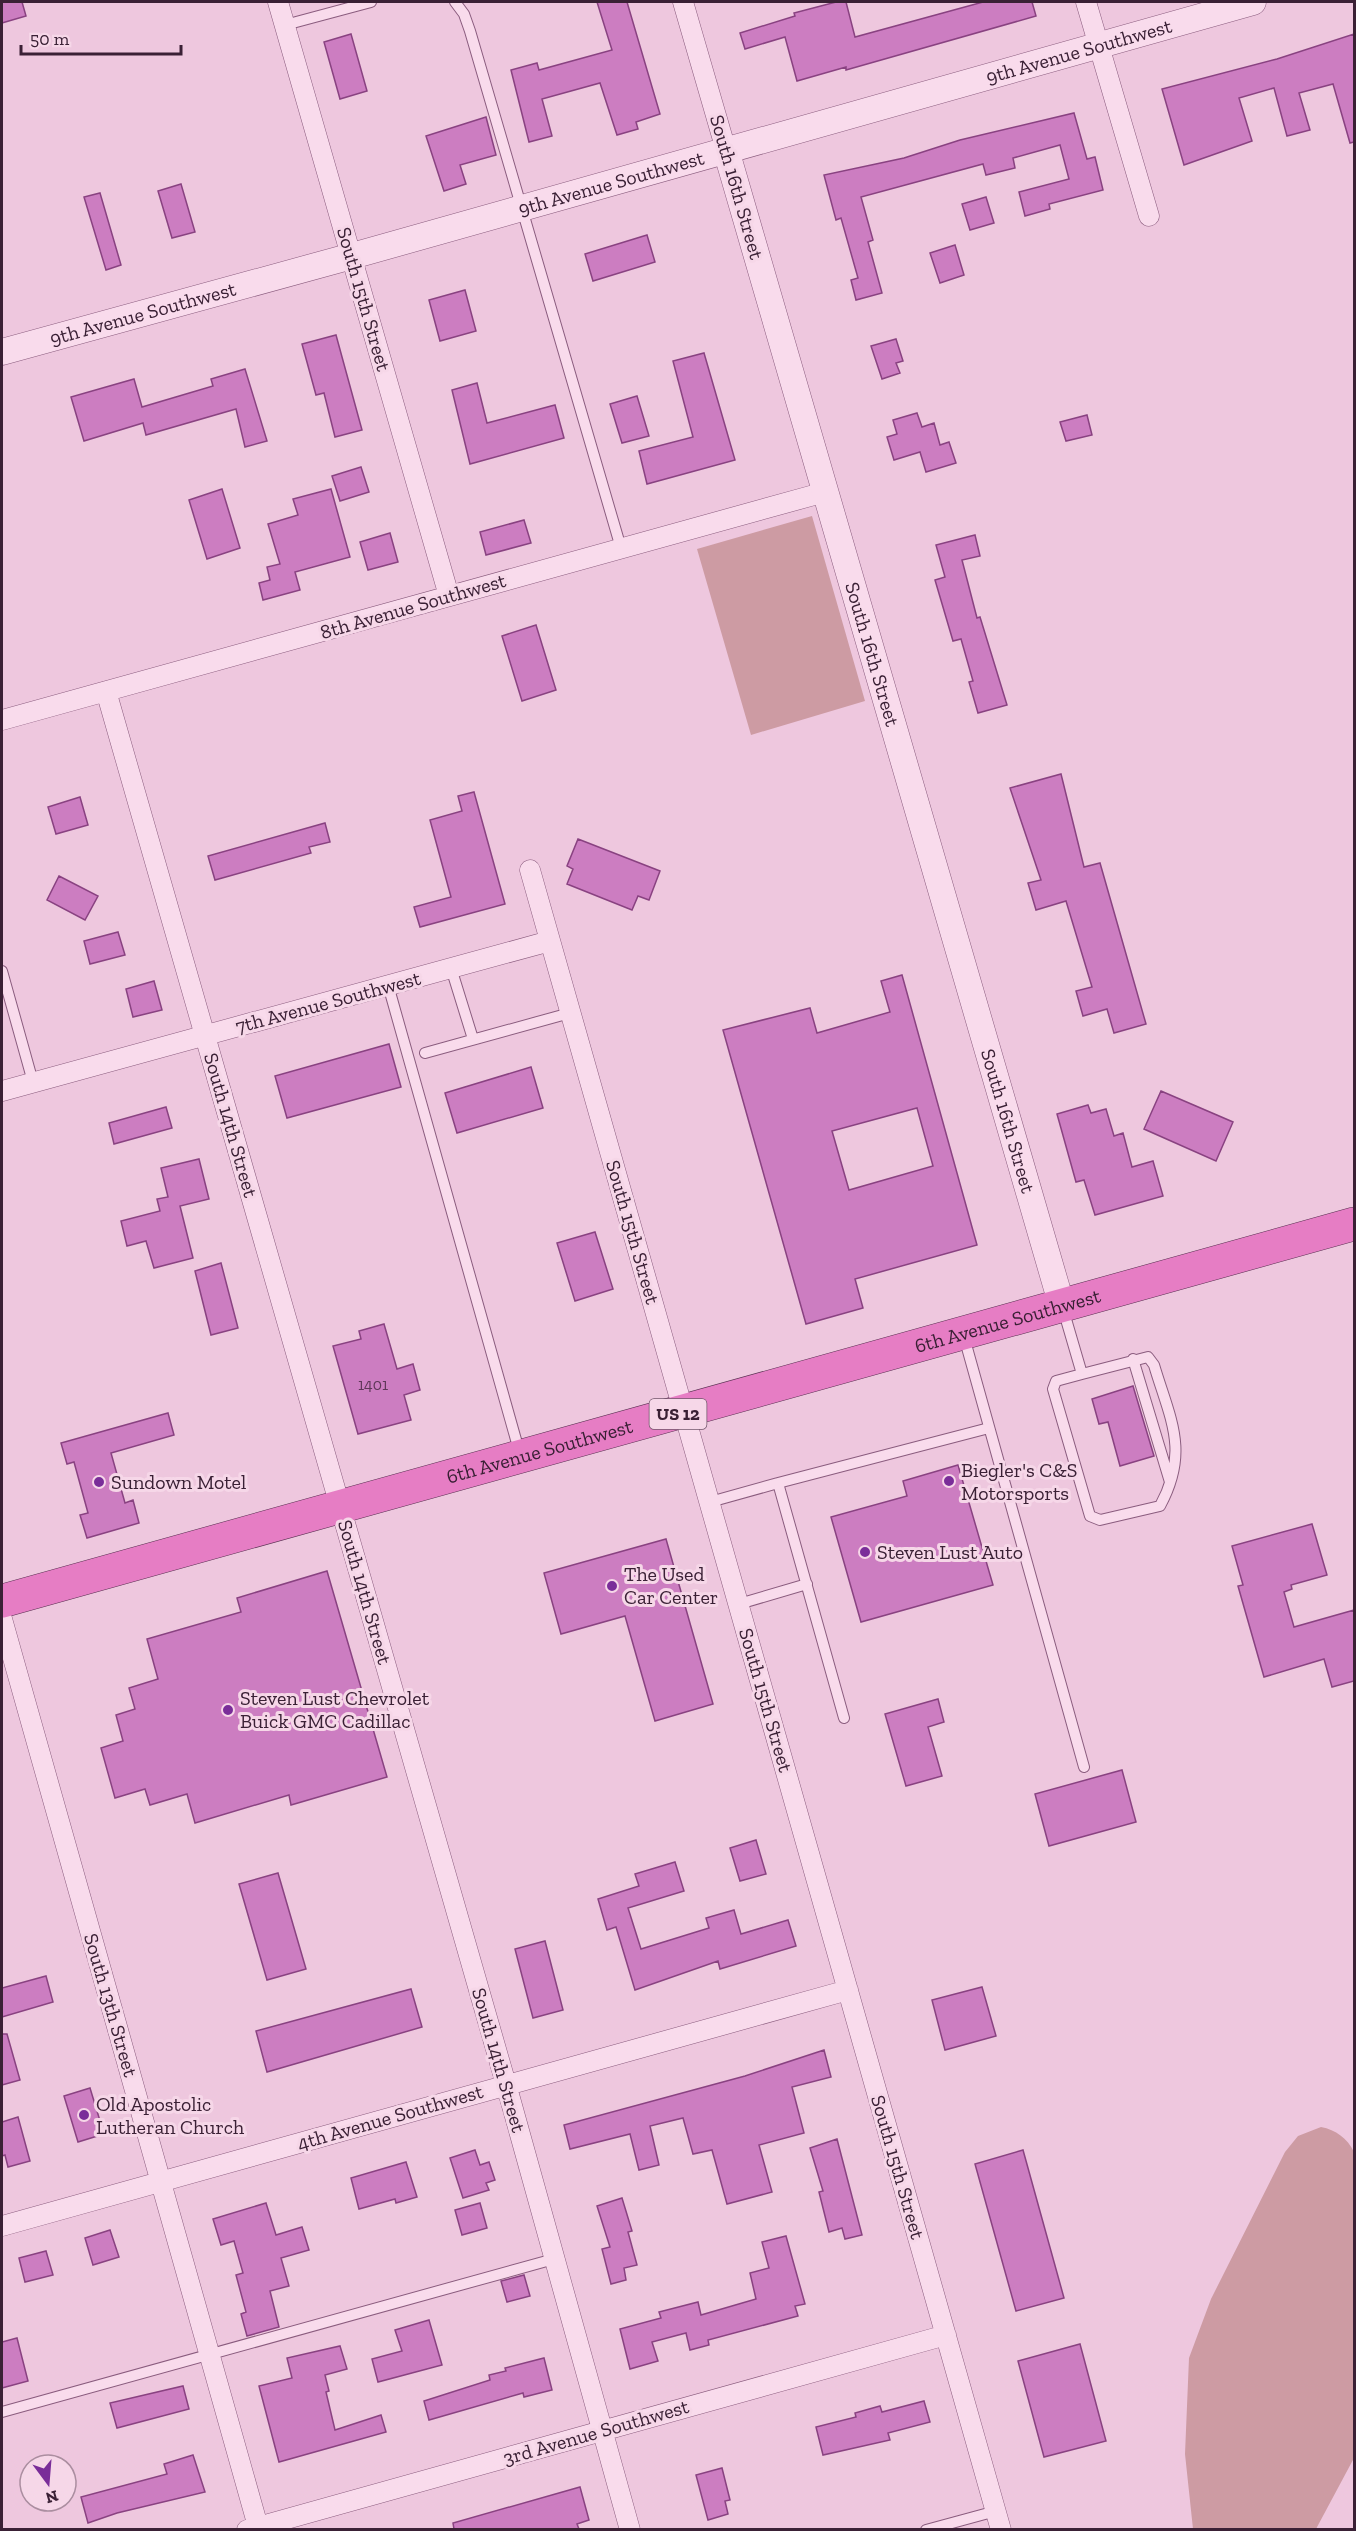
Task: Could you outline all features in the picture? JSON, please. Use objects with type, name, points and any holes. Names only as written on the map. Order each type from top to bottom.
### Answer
[{"type":"highway","name":"6th Avenue Southwest","points":[[2,1601],[1354,1224]]},
{"type":"street","name":"South 15th Street","points":[[278,2],[449,596]]},
{"type":"street","name":"South 16th Street","points":[[683,2],[1062,1306]]},
{"type":"street","points":[[1086,2],[1149,216]]},
{"type":"street","name":"9th Avenue Southwest","points":[[2,352],[352,256],[1253,2]]},
{"type":"street","name":"8th Avenue Southwest","points":[[2,720],[825,492]]},
{"type":"street","name":"South 14th Street","points":[[106,691],[506,2084],[630,2529]]},
{"type":"street","name":"South 15th Street","points":[[530,870],[998,2520]]},
{"type":"street","name":"7th Avenue Southwest","points":[[2,1091],[550,941]]},
{"type":"street","name":"South 13th Street","points":[[2,1619],[210,2353],[255,2528]]},
{"type":"street","name":"4th Avenue Southwest","points":[[2,2226],[848,1990]]},
{"type":"street","name":"3rd Avenue Southwest","points":[[255,2528],[946,2335]]},
{"type":"lane","points":[[285,25],[371,2]]},
{"type":"lane","points":[[455,2],[464,14],[470,31],[621,548]]},
{"type":"lane","points":[[451,968],[473,1039]]},
{"type":"lane","points":[[2,971],[33,1082]]},
{"type":"lane","points":[[388,985],[520,1458]]},
{"type":"lane","points":[[425,1053],[570,1013]]},
{"type":"lane","points":[[1062,1306],[1082,1374]]},
{"type":"lane","points":[[963,1334],[1084,1767]]},
{"type":"lane","points":[[1148,1357],[1154,1365],[1178,1444],[1171,1485],[1160,1506],[1100,1520],[1090,1516],[1053,1389],[1056,1381],[1133,1359],[1148,1357]]},
{"type":"lane","points":[[1133,1359],[1171,1485]]},
{"type":"lane","points":[[710,1502],[989,1428]]},
{"type":"lane","points":[[778,1483],[844,1718]]},
{"type":"lane","points":[[739,1604],[807,1584]]},
{"type":"lane","points":[[2,2412],[554,2259]]},
{"type":"lane","points":[[926,2529],[998,2520]]},
{"type":"shaded area","points":[[812,516],[865,701],[751,735],[697,549]]},
{"type":"shaded area","points":[[1321,2127],[1340,2135],[1354,2152],[1354,2458],[1316,2529],[1193,2529],[1185,2454],[1189,2358],[1211,2299],[1285,2152],[1298,2136]]},
{"type":"building","points":[[2,2],[22,2],[26,16],[2,23]]},
{"type":"building","points":[[597,2],[627,2],[660,114],[636,122],[638,129],[617,135],[600,83],[542,99],[552,136],[529,142],[511,70],[537,63],[539,70],[612,50]]},
{"type":"building","points":[[836,2],[846,2],[855,37],[983,2],[1032,2],[1036,16],[846,70],[846,67],[797,81],[785,37],[745,49],[740,33],[795,16],[794,13]]},
{"type":"building","points":[[351,34],[367,91],[340,99],[324,42]]},
{"type":"building","points":[[1354,34],[1354,142],[1350,143],[1333,84],[1299,93],[1310,130],[1287,136],[1274,88],[1239,98],[1252,141],[1184,165],[1162,89],[1277,59]]},
{"type":"building","points":[[1074,113],[1087,159],[1095,157],[1103,190],[1049,204],[1050,209],[1025,216],[1019,192],[1069,179],[1060,145],[1013,158],[1015,168],[986,175],[983,164],[861,197],[873,240],[868,242],[882,293],[856,300],[851,280],[858,278],[841,218],[836,220],[824,175],[904,158],[960,140]]},
{"type":"building","points":[[486,117],[496,155],[460,165],[466,184],[444,191],[426,136]]},
{"type":"building","points":[[181,184],[195,232],[172,238],[158,191]]},
{"type":"building","points":[[100,193],[121,265],[106,270],[84,197]]},
{"type":"building","points":[[986,197],[994,223],[970,230],[962,204]]},
{"type":"building","points":[[647,235],[655,262],[593,281],[585,254]]},
{"type":"building","points":[[955,245],[964,275],[940,283],[930,253]]},
{"type":"building","points":[[465,290],[476,331],[440,341],[429,300]]},
{"type":"building","points":[[336,335],[362,430],[335,437],[324,393],[316,395],[302,344]]},
{"type":"building","points":[[896,339],[903,361],[896,363],[900,373],[882,379],[871,346]]},
{"type":"building","points":[[704,353],[735,460],[647,484],[639,451],[693,437],[673,361]]},
{"type":"building","points":[[245,369],[267,441],[245,447],[236,409],[146,435],[143,423],[84,441],[71,397],[134,379],[142,407],[213,386],[211,379]]},
{"type":"building","points":[[477,383],[487,423],[555,405],[564,438],[470,464],[452,390]]},
{"type":"building","points":[[637,396],[649,436],[622,443],[610,404]]},
{"type":"building","points":[[917,413],[922,427],[934,423],[940,445],[949,442],[956,463],[926,472],[920,452],[894,460],[887,437],[897,434],[893,420]]},
{"type":"building","points":[[1087,415],[1092,435],[1066,441],[1060,422]]},
{"type":"building","points":[[361,467],[369,492],[340,501],[332,476]]},
{"type":"building","points":[[222,489],[240,548],[207,559],[189,500]]},
{"type":"building","points":[[331,489],[350,557],[295,572],[300,590],[263,600],[259,583],[270,580],[267,567],[280,564],[268,524],[298,515],[293,499]]},
{"type":"building","points":[[524,520],[531,543],[486,555],[480,532]]},
{"type":"building","points":[[390,533],[398,562],[368,570],[360,542]]},
{"type":"building","points":[[975,535],[980,556],[962,560],[977,618],[980,617],[1007,705],[978,713],[969,682],[973,681],[961,639],[953,641],[935,580],[945,577],[936,545]]},
{"type":"building","points":[[536,625],[556,690],[522,701],[502,636]]},
{"type":"building","points":[[1061,774],[1084,867],[1100,863],[1146,1024],[1114,1033],[1107,1009],[1083,1016],[1076,991],[1092,987],[1066,901],[1036,910],[1028,883],[1041,880],[1010,788]]},
{"type":"building","points":[[474,792],[505,904],[420,927],[414,907],[451,897],[430,820],[462,811],[458,796]]},
{"type":"building","points":[[80,797],[88,825],[56,834],[48,807]]},
{"type":"building","points":[[325,823],[330,842],[309,847],[311,853],[215,880],[208,856]]},
{"type":"building","points":[[578,839],[660,871],[649,900],[638,896],[632,910],[567,884],[573,869],[567,866]]},
{"type":"building","points":[[59,876],[98,896],[85,920],[47,900]]},
{"type":"building","points":[[118,932],[125,955],[90,964],[84,941]]},
{"type":"building","points":[[902,975],[977,1245],[855,1279],[863,1308],[806,1324],[723,1030],[810,1008],[817,1033],[890,1012],[881,981]],"holes":[[[917,1108],[933,1166],[849,1190],[832,1131]]]},
{"type":"building","points":[[154,981],[162,1010],[133,1017],[126,989]]},
{"type":"building","points":[[389,1044],[401,1087],[287,1118],[275,1076]]},
{"type":"building","points":[[531,1067],[543,1108],[457,1133],[445,1093]]},
{"type":"building","points":[[1161,1091],[1233,1122],[1216,1161],[1144,1129]]},
{"type":"building","points":[[1088,1105],[1091,1113],[1106,1109],[1114,1136],[1123,1133],[1132,1167],[1153,1161],[1163,1196],[1095,1215],[1084,1180],[1076,1182],[1057,1114]]},
{"type":"building","points":[[166,1107],[172,1128],[114,1144],[109,1123]]},
{"type":"building","points":[[199,1159],[209,1199],[180,1206],[193,1258],[154,1268],[146,1241],[127,1246],[121,1221],[160,1211],[157,1199],[168,1197],[161,1168]]},
{"type":"building","points":[[595,1232],[613,1289],[575,1301],[557,1243]]},
{"type":"building","points":[[221,1263],[238,1328],[211,1335],[195,1271]]},
{"type":"building","points":[[384,1324],[397,1369],[413,1364],[420,1390],[404,1395],[411,1420],[358,1434],[333,1346],[361,1339],[359,1331]]},
{"type":"building","points":[[1133,1386],[1154,1456],[1120,1466],[1108,1422],[1099,1424],[1092,1399]]},
{"type":"building","name":"Sundown Motel","points":[[168,1413],[174,1435],[111,1453],[125,1503],[133,1500],[139,1523],[87,1538],[80,1515],[88,1513],[74,1462],[67,1464],[61,1443]]},
{"type":"building","points":[[958,1465],[993,1585],[861,1622],[831,1517],[907,1496],[903,1481]]},
{"type":"building","points":[[1312,1524],[1327,1575],[1291,1585],[1292,1589],[1284,1592],[1294,1627],[1354,1610],[1354,1681],[1332,1687],[1324,1659],[1264,1677],[1238,1586],[1243,1585],[1232,1546]]},
{"type":"building","points":[[666,1539],[713,1704],[655,1721],[625,1616],[561,1634],[544,1573]]},
{"type":"building","points":[[327,1571],[387,1777],[291,1805],[289,1795],[195,1823],[187,1794],[150,1805],[145,1789],[115,1798],[101,1748],[123,1741],[116,1715],[135,1709],[129,1688],[158,1679],[147,1639],[241,1612],[237,1598]]},
{"type":"building","points":[[938,1699],[944,1722],[928,1727],[942,1776],[906,1786],[885,1714]]},
{"type":"building","points":[[1122,1770],[1136,1822],[1049,1846],[1035,1794]]},
{"type":"building","points":[[756,1840],[766,1874],[740,1881],[730,1848]]},
{"type":"building","points":[[675,1862],[684,1891],[628,1908],[641,1949],[709,1928],[706,1918],[734,1910],[741,1934],[788,1920],[796,1946],[720,1969],[718,1961],[635,1990],[616,1927],[607,1930],[598,1899],[639,1886],[635,1874]]},
{"type":"building","points":[[278,1873],[306,1969],[267,1980],[239,1884]]},
{"type":"building","points":[[545,1941],[563,2010],[533,2018],[515,1949]]},
{"type":"building","points":[[46,1976],[53,2002],[2,2017],[2,1988]]},
{"type":"building","points":[[982,1987],[996,2036],[945,2050],[932,2000]]},
{"type":"building","points":[[411,1989],[422,2027],[267,2072],[256,2031]]},
{"type":"building","points":[[2,2034],[7,2034],[20,2080],[2,2085]]},
{"type":"building","points":[[824,2050],[831,2077],[792,2087],[804,2133],[759,2145],[772,2192],[727,2204],[712,2150],[693,2154],[683,2118],[650,2126],[659,2165],[639,2170],[630,2134],[570,2149],[564,2125],[745,2076]]},
{"type":"building","name":"Old Apostolic Lutheran Church","points":[[90,2088],[104,2134],[78,2142],[64,2096]]},
{"type":"building","points":[[18,2117],[30,2161],[8,2167],[5,2155],[2,2156],[2,2122]]},
{"type":"building","points":[[837,2139],[862,2235],[845,2239],[842,2228],[829,2232],[819,2192],[823,2191],[810,2148]]},
{"type":"building","points":[[475,2150],[480,2165],[489,2162],[495,2180],[486,2183],[489,2190],[463,2198],[450,2158]]},
{"type":"building","points":[[1023,2150],[1064,2298],[1016,2311],[975,2164]]},
{"type":"building","points":[[406,2162],[417,2197],[396,2203],[395,2199],[359,2209],[351,2178]]},
{"type":"building","points":[[622,2198],[632,2231],[628,2232],[637,2265],[624,2268],[626,2280],[611,2284],[602,2249],[610,2247],[597,2206]]},
{"type":"building","points":[[266,2203],[276,2235],[302,2227],[309,2250],[281,2258],[289,2286],[270,2291],[279,2327],[247,2336],[241,2314],[246,2312],[236,2275],[243,2273],[234,2241],[221,2245],[213,2219]]},
{"type":"building","points":[[480,2203],[487,2228],[462,2235],[455,2210]]},
{"type":"building","points":[[110,2230],[119,2257],[93,2265],[85,2238]]},
{"type":"building","points":[[786,2236],[805,2304],[795,2306],[798,2316],[708,2340],[709,2345],[690,2350],[686,2333],[652,2342],[658,2361],[630,2369],[620,2329],[661,2318],[659,2312],[698,2302],[701,2315],[756,2299],[750,2273],[769,2268],[762,2242]]},
{"type":"building","points":[[46,2251],[53,2275],[25,2282],[19,2258]]},
{"type":"building","points":[[524,2275],[530,2296],[507,2302],[501,2281]]},
{"type":"building","points":[[429,2320],[442,2365],[378,2382],[372,2359],[402,2351],[395,2330]]},
{"type":"building","points":[[17,2338],[28,2381],[2,2388],[2,2342]]},
{"type":"building","points":[[1080,2344],[1106,2441],[1044,2457],[1018,2361]]},
{"type":"building","points":[[340,2346],[347,2369],[325,2375],[329,2391],[326,2392],[335,2430],[381,2415],[386,2432],[279,2462],[259,2386],[292,2378],[287,2358]]},
{"type":"building","points":[[544,2358],[552,2390],[524,2397],[523,2393],[429,2420],[424,2401],[490,2380],[489,2375],[506,2371],[505,2368]]},
{"type":"building","points":[[183,2386],[189,2409],[117,2428],[110,2403]]},
{"type":"building","points":[[924,2401],[930,2422],[888,2433],[890,2440],[823,2455],[816,2427],[856,2417],[855,2413],[880,2406],[882,2412]]},
{"type":"building","points":[[193,2455],[205,2492],[117,2513],[88,2523],[81,2497],[167,2474],[164,2464]]},
{"type":"building","points":[[722,2468],[730,2500],[725,2501],[728,2514],[708,2520],[696,2475]]},
{"type":"building","points":[[580,2487],[589,2520],[577,2524],[579,2529],[454,2529],[453,2523]]},
{"type":"place","name":"Biegler's C&S Motorsports","points":[[949,1481]]},
{"type":"place","name":"Sundown Motel","points":[[99,1482]]},
{"type":"place","name":"Steven Lust Auto","points":[[865,1552]]},
{"type":"place","name":"The Used Car Center","points":[[612,1586]]},
{"type":"place","name":"Steven Lust Chevrolet Buick GMC Cadillac","points":[[228,1710]]},
{"type":"place","name":"Old Apostolic Lutheran Church","points":[[84,2115]]}]
